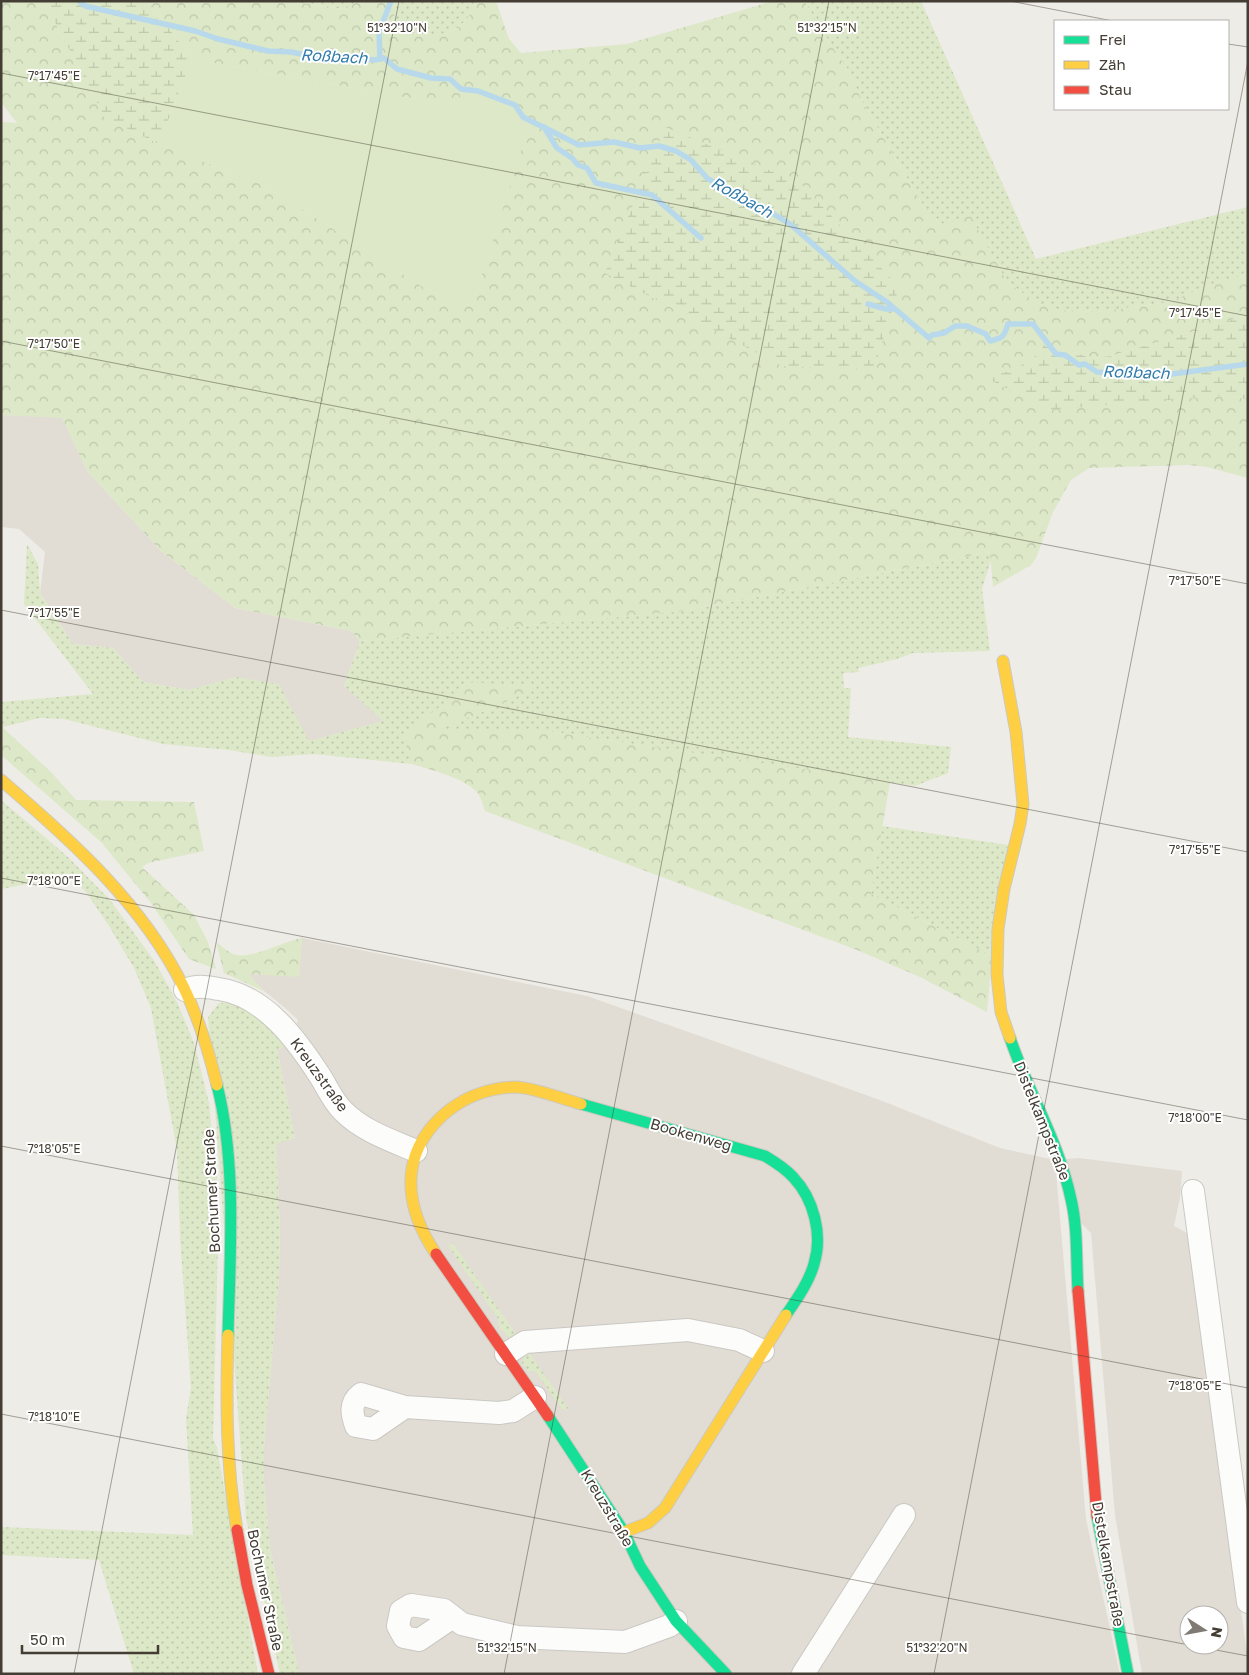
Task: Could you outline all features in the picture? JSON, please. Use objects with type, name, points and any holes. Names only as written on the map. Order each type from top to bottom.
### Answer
[{"type":"street","name":"Distelkampstraße","points":[[1003,661],[1016,732],[1023,804],[1004,889],[998,929],[997,975],[1001,1012],[1011,1042],[1060,1160],[1071,1198],[1076,1228],[1078,1289],[1097,1516],[1128,1674]]},
{"type":"street","name":"Bochumer Straße","points":[[1,780],[67,837],[99,870],[146,926],[185,990],[212,1063],[221,1100],[230,1180],[227,1395],[230,1474],[234,1512],[245,1574],[269,1674]]},
{"type":"street","name":"Kreuzstraße","points":[[185,990],[198,986],[226,990],[250,1000],[274,1017],[294,1039],[341,1109],[353,1121],[367,1130],[416,1151],[410,1176],[411,1196],[418,1223],[432,1248],[536,1397],[624,1532],[640,1566],[676,1621],[726,1674]]},
{"type":"street","name":"Bookenweg","points":[[416,1151],[439,1119],[459,1102],[474,1094],[489,1090],[504,1087],[521,1087],[765,1156],[786,1169],[804,1191],[812,1208],[817,1228],[816,1258],[810,1275],[665,1508],[648,1523],[624,1532]]},
{"type":"street","points":[[1193,1191],[1248,1602]]},
{"type":"street","points":[[506,1354],[525,1342],[688,1330],[739,1340],[763,1351]]},
{"type":"street","points":[[405,1407],[499,1413],[513,1411],[536,1397]]},
{"type":"street","points":[[803,1674],[904,1515]]},
{"type":"street","points":[[453,1617],[462,1624],[517,1637],[625,1642],[669,1626],[676,1621]]},
{"type":"shaded area","points":[[1,415],[62,417],[87,471],[161,551],[235,608],[351,631],[360,641],[344,686],[384,721],[309,741],[236,677],[189,690],[143,682],[113,648],[73,644],[40,593],[45,552],[19,529],[1,527]]},
{"type":"shaded area","points":[[302,938],[587,996],[880,1100],[1000,1148],[1055,1160],[1086,1519],[1120,1674],[299,1674],[270,1549],[264,1481],[264,1448],[279,1277],[280,1229],[276,1143],[295,1138],[277,1049],[288,1045],[298,1020],[264,991],[248,974],[299,976]]},
{"type":"shaded area","points":[[1079,1158],[1182,1171],[1180,1198],[1174,1226],[1189,1234],[1248,1661],[1248,1674],[1142,1674],[1115,1515],[1091,1233],[1082,1224],[1065,1159]]},
{"type":"green space","points":[[1,1],[44,1],[105,118],[159,144],[268,187],[426,289],[446,299],[472,306],[530,121],[515,108],[505,103],[462,90],[458,107],[192,59],[148,1],[287,1],[345,9],[359,1],[397,1],[391,32],[443,34],[461,25],[472,11],[475,1],[496,1],[509,39],[521,53],[627,44],[773,1],[804,1],[849,71],[862,101],[924,207],[944,225],[970,215],[1007,282],[1037,303],[1059,310],[1097,312],[1169,302],[1223,280],[1248,275],[1248,315],[1111,356],[1091,358],[1045,343],[1040,353],[1012,371],[982,375],[1229,395],[1248,400],[1248,478],[1207,467],[1189,465],[1089,468],[1071,480],[1053,512],[1036,558],[1031,565],[993,587],[990,552],[684,611],[360,641],[351,631],[235,608],[161,551],[87,471],[62,418],[1,415],[1,122],[17,123],[1,102]]},
{"type":"green space","points":[[44,1],[148,1],[192,59],[159,144],[105,118]]},
{"type":"green space","points":[[287,1],[359,1],[345,9]]},
{"type":"green space","points":[[397,1],[475,1],[469,16],[457,28],[443,34],[428,34],[391,32]]},
{"type":"green space","points":[[804,1],[921,1],[1036,259],[1248,207],[1248,275],[1223,280],[1169,302],[1097,312],[1059,310],[1037,303],[1007,282],[991,254],[944,225],[924,207],[862,101],[849,71]]},
{"type":"green space","points":[[192,59],[458,107],[462,90],[498,100],[515,108],[530,122],[472,306],[446,299],[426,289],[268,187],[159,144]]},
{"type":"green space","points":[[665,127],[800,183],[899,287],[874,370],[782,366],[605,273]]},
{"type":"green space","points":[[1248,315],[1248,400],[1229,395],[1047,410],[981,375],[1012,371],[1040,353],[1045,343],[1091,358],[1111,356]]},
{"type":"green space","points":[[27,544],[38,564],[40,593],[73,644],[113,648],[143,682],[189,690],[236,677],[279,684],[309,741],[383,721],[344,686],[360,641],[684,611],[991,552],[991,560],[982,589],[990,651],[913,653],[897,659],[858,668],[859,672],[843,673],[844,688],[851,688],[848,737],[951,747],[948,773],[915,786],[546,731],[432,731],[500,705],[534,687],[403,734],[411,764],[314,754],[272,757],[229,750],[163,744],[64,719],[39,718],[1,726],[1,702],[93,694],[24,604]]},
{"type":"green space","points":[[473,682],[535,687],[500,705],[434,731],[546,731],[890,782],[871,894],[992,956],[987,1012],[920,977],[857,950],[485,811],[477,792],[464,782],[411,764],[403,734]]},
{"type":"green space","points":[[1,726],[50,771],[76,800],[194,802],[204,851],[148,863],[142,867],[194,915],[208,942],[216,969],[189,959],[151,903],[101,842],[1,755]]},
{"type":"green space","points":[[1,800],[68,857],[110,900],[155,962],[177,1002],[194,1043],[209,1103],[219,1200],[213,1438],[217,1448],[258,1674],[134,1674],[99,1560],[1,1555],[1,1527],[193,1535],[186,1418],[191,1388],[180,1237],[177,1150],[151,1008],[134,968],[109,926],[86,892],[70,876],[1,889]]},
{"type":"green space","points":[[882,826],[1008,845],[992,956],[871,894]]},
{"type":"green space","points":[[302,938],[299,977],[249,974],[264,991],[224,973],[216,942],[233,954],[248,955]]},
{"type":"green space","points":[[219,1003],[228,1003],[247,1011],[288,1045],[277,1050],[295,1138],[276,1144],[280,1229],[279,1277],[264,1448],[264,1481],[270,1549],[299,1674],[280,1674],[246,1518],[208,1017]]},
{"type":"green space","points":[[453,1243],[518,1337],[512,1340],[498,1327],[499,1320],[448,1246]]},
{"type":"green space","points":[[528,1351],[568,1408],[567,1410],[562,1409],[536,1372],[528,1371],[522,1363],[524,1355]]},
{"type":"waterway","name":"Roßbach","points":[[79,1],[85,6],[195,31],[218,39],[268,51],[291,52],[326,59],[346,60],[355,58],[375,60],[384,58],[397,69],[431,78],[450,79],[461,89],[478,91],[515,105],[523,117],[579,145],[614,142],[640,148],[659,146],[676,151],[691,160],[708,179],[742,195],[790,224],[855,281],[887,302],[929,338],[932,335],[944,333],[955,326],[967,326],[986,334],[990,341],[1002,336],[1008,324],[1033,324],[1056,354],[1065,355],[1079,365],[1085,364],[1097,372],[1172,374],[1248,364]]},
{"type":"waterway","points":[[380,59],[379,32],[391,1]]},
{"type":"waterway","points":[[544,127],[557,148],[572,158],[578,165],[587,168],[596,183],[652,195],[701,238]]},
{"type":"waterway","points":[[868,304],[886,309],[894,309]]},
{"type":"traffic: fast","points":[[1010,1038],[1066,1178],[1075,1222],[1078,1291]]},
{"type":"traffic: fast","points":[[217,1085],[223,1115],[230,1177],[231,1241],[228,1335]]},
{"type":"traffic: fast","points":[[581,1104],[765,1156],[790,1174],[806,1196],[815,1218],[817,1253],[809,1277],[786,1315]]},
{"type":"traffic: fast","points":[[548,1416],[624,1532],[640,1566],[676,1621],[726,1674]]},
{"type":"traffic: fast","points":[[1097,1516],[1128,1674]]},
{"type":"traffic: slow","points":[[1003,661],[1016,732],[1023,804],[1004,889],[998,929],[997,975],[1001,1012],[1010,1038]]},
{"type":"traffic: slow","points":[[1,780],[79,850],[127,901],[148,928],[184,988],[203,1036],[217,1085]]},
{"type":"traffic: slow","points":[[436,1254],[418,1219],[411,1183],[418,1148],[428,1132],[442,1116],[458,1104],[476,1095],[494,1089],[515,1087],[530,1089],[581,1104]]},
{"type":"traffic: slow","points":[[624,1532],[648,1523],[665,1508],[786,1315]]},
{"type":"traffic: slow","points":[[228,1335],[228,1432],[233,1506],[237,1530]]},
{"type":"traffic: jam","points":[[436,1254],[548,1416]]},
{"type":"traffic: jam","points":[[1078,1291],[1097,1516]]},
{"type":"traffic: jam","points":[[237,1530],[247,1585],[269,1674]]}]
